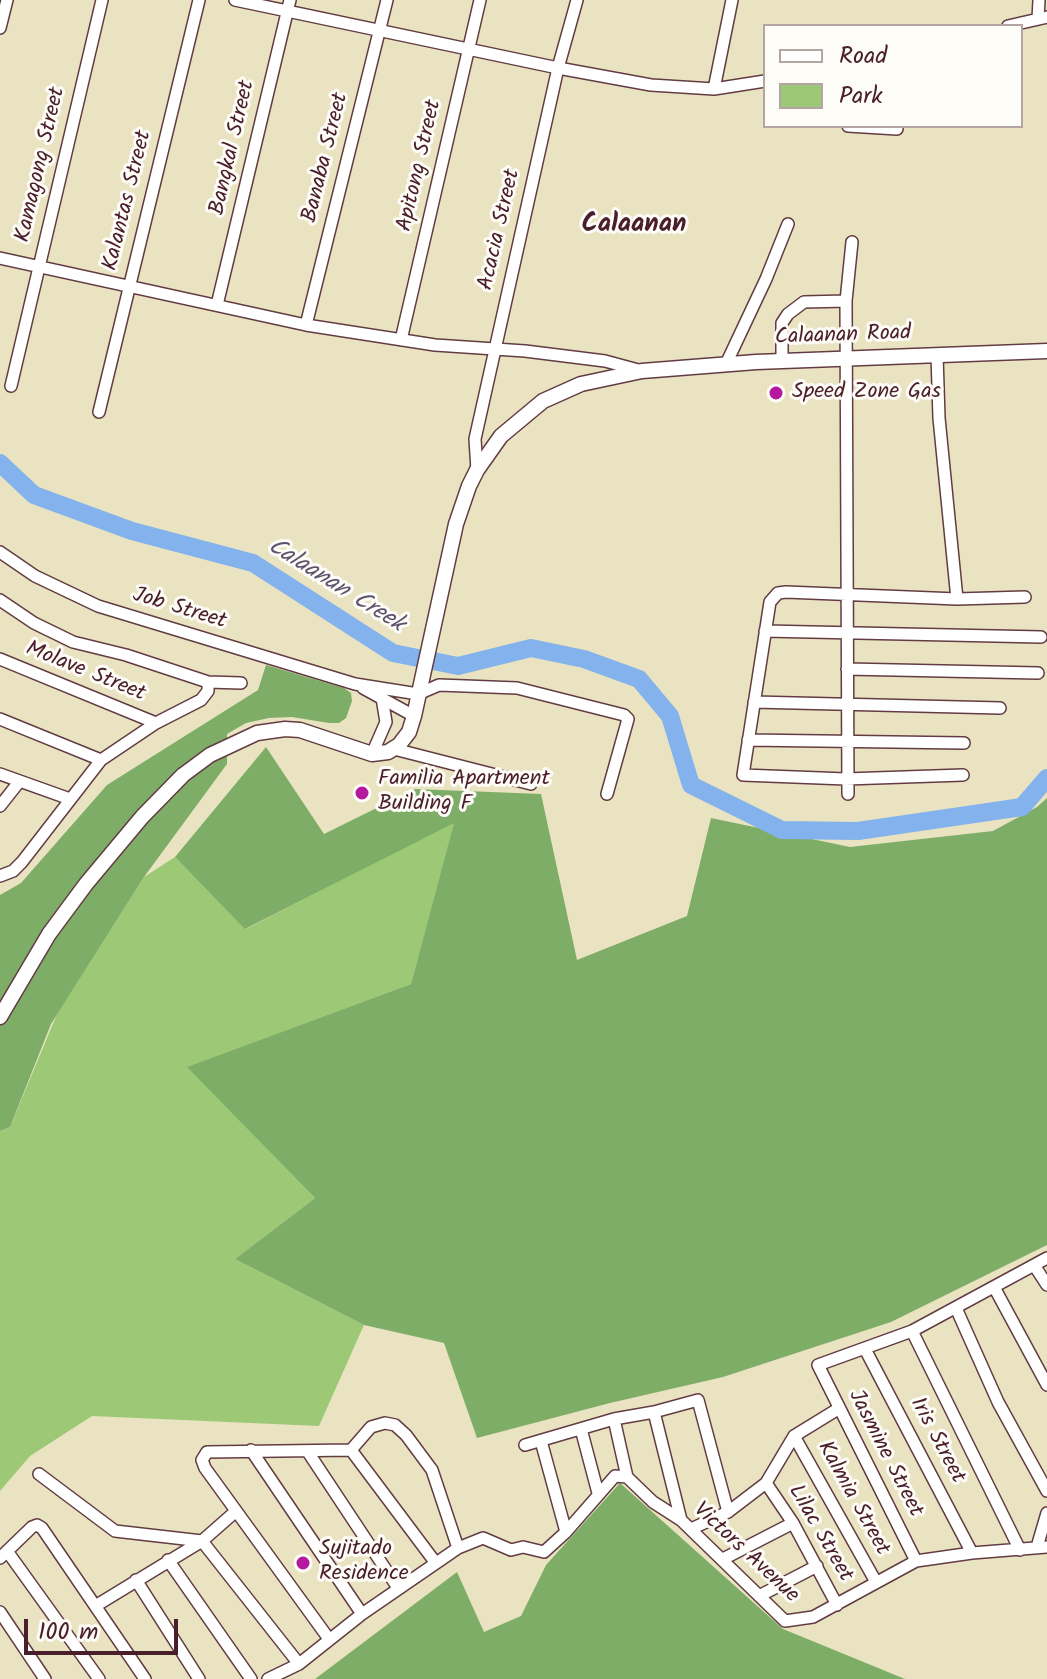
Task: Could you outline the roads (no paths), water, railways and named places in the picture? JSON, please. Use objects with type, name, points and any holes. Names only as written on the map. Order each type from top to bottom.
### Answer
[{"type":"main road","name":"Calaanan Road","points":[[414,716],[456,524],[477,470],[501,436],[543,401],[581,384],[642,371],[782,361],[1047,351]]},
{"type":"main road","points":[[0,1017],[49,934],[86,884],[142,817],[183,775],[210,755],[257,733],[285,729],[300,730],[372,754],[394,749],[404,739],[414,716]]},
{"type":"street","points":[[0,28],[7,0]]},
{"type":"street","name":"Kamagong Street","points":[[11,386],[102,0]]},
{"type":"street","name":"Kalantas Street","points":[[99,412],[199,0]]},
{"type":"street","points":[[235,0],[288,5],[380,30],[651,85],[714,89],[763,81]]},
{"type":"street","name":"Banaba Street","points":[[306,325],[387,0]]},
{"type":"street","name":"Apitong Street","points":[[401,340],[480,0]]},
{"type":"street","name":"Acacia Street","points":[[477,470],[475,439],[558,68],[577,0]]},
{"type":"street","points":[[714,89],[732,0]]},
{"type":"street","points":[[1017,24],[1043,18],[1039,0]]},
{"type":"street","name":"Bangkal Street","points":[[217,305],[288,5]]},
{"type":"street","points":[[881,128],[897,129]]},
{"type":"street","points":[[726,364],[788,224]]},
{"type":"street","points":[[848,794],[846,301],[852,242]]},
{"type":"street","points":[[0,258],[306,325],[401,340],[605,361],[642,371]]},
{"type":"street","points":[[782,361],[782,323],[788,314],[804,302],[846,301]]},
{"type":"street","points":[[937,355],[939,418],[957,599]]},
{"type":"street","name":"Job Street","points":[[0,552],[42,580],[98,606],[355,684],[414,716]]},
{"type":"street","points":[[963,775],[846,779],[743,775],[770,602],[778,593],[957,599],[1025,597]]},
{"type":"street","points":[[0,600],[34,623],[73,642],[126,655],[208,682],[241,683]]},
{"type":"street","points":[[765,631],[1041,637]]},
{"type":"street","name":"Molave Street","points":[[0,659],[156,723]]},
{"type":"street","points":[[847,669],[1038,673]]},
{"type":"street","points":[[0,876],[13,871],[22,862],[101,760],[156,723],[201,700],[208,691],[208,682]]},
{"type":"street","name":"Job Street","points":[[355,684],[420,688]]},
{"type":"street","points":[[420,688],[439,685],[517,688],[624,715],[628,719],[607,794]]},
{"type":"street","points":[[372,754],[386,722],[382,698]]},
{"type":"street","points":[[754,702],[1000,708]]},
{"type":"street","points":[[0,719],[101,760]]},
{"type":"street","points":[[748,740],[964,743]]},
{"type":"street","points":[[394,749],[531,784]]},
{"type":"street","points":[[0,774],[70,799]]},
{"type":"street","points":[[0,806],[19,782]]},
{"type":"street","points":[[865,1349],[912,1331],[1047,1258]]},
{"type":"street","points":[[1034,1265],[1047,1285]]},
{"type":"street","points":[[994,1287],[1047,1385]]},
{"type":"street","points":[[956,1308],[998,1402],[1047,1491]]},
{"type":"street","points":[[912,1331],[1020,1550]]},
{"type":"street","name":"Jasmine Street","points":[[865,1349],[818,1365],[916,1561]]},
{"type":"street","name":"Iris Street","points":[[865,1349],[972,1553]]},
{"type":"street","points":[[525,1445],[614,1419],[698,1400],[728,1512]]},
{"type":"street","points":[[691,1529],[728,1512],[766,1483],[794,1436],[838,1409]]},
{"type":"street","points":[[654,1412],[681,1520]]},
{"type":"street","points":[[268,1679],[299,1664],[362,1614],[458,1548],[483,1538],[511,1550],[523,1547],[544,1552],[566,1532],[615,1476],[627,1477],[614,1419]]},
{"type":"street","points":[[329,1639],[235,1512],[202,1460],[207,1452],[351,1450],[371,1427],[378,1424],[395,1425],[432,1470],[458,1548]]},
{"type":"street","points":[[581,1429],[598,1493]]},
{"type":"street","name":"Kalmia Street","points":[[794,1436],[876,1582]]},
{"type":"street","points":[[541,1441],[566,1532]]},
{"type":"street","points":[[251,1450],[362,1614]]},
{"type":"street","points":[[351,1450],[435,1562]]},
{"type":"street","points":[[308,1452],[398,1588]]},
{"type":"street","points":[[39,1474],[115,1531],[202,1541],[299,1664]]},
{"type":"street","name":"Victors Avenue","points":[[627,1477],[653,1502],[691,1529],[785,1621],[805,1620],[916,1561],[1042,1547]]},
{"type":"street","name":"Lilac Street","points":[[766,1483],[793,1523],[837,1605]]},
{"type":"street","points":[[97,1605],[202,1541],[235,1512]]},
{"type":"street","points":[[1042,1547],[1047,1513]]},
{"type":"street","points":[[723,1559],[793,1523]]},
{"type":"street","points":[[99,1679],[4,1555],[32,1527],[37,1525],[42,1528],[145,1679]]},
{"type":"street","points":[[168,1560],[251,1679]]},
{"type":"street","points":[[759,1596],[817,1566]]},
{"type":"street","points":[[136,1580],[199,1679]]},
{"type":"street","points":[[0,1612],[45,1679]]},
{"type":"waterway","name":"Calaanan Creek","points":[[0,463],[34,495],[132,531],[253,563],[393,653],[458,666],[531,648],[584,659],[639,679],[670,716],[691,785],[782,830],[858,831],[1022,807],[1047,778]]},
{"type":"place","name":"Speed Zone Gas","points":[[776,393]]},
{"type":"place","name":"Familia Apartment Building F","points":[[362,793]]},
{"type":"place","name":"Sujitado Residence","points":[[303,1563]]},
{"type":"district","name":"Calaanan","points":[[634,227]]}]
